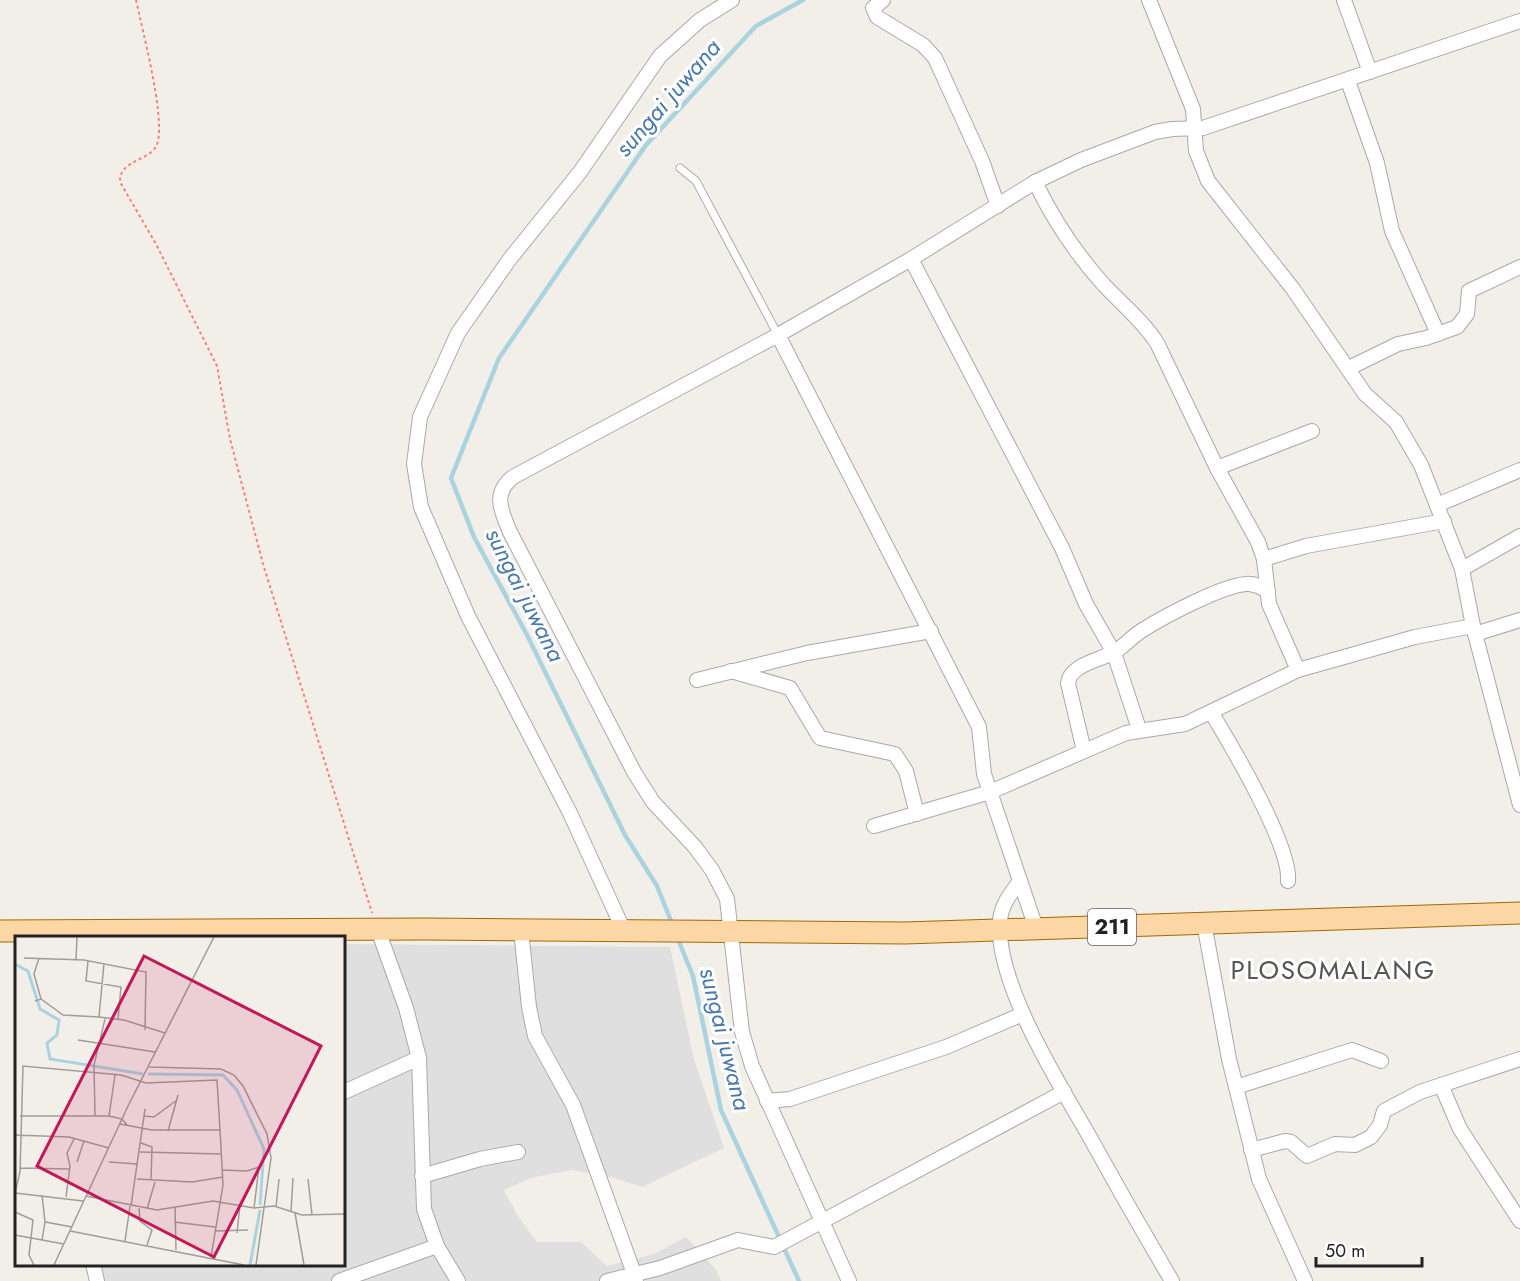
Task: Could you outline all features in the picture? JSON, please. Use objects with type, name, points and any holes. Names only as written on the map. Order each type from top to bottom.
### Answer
[{"type":"main road","name":"211","points":[[624,931],[905,933],[1520,913]]},
{"type":"main road","points":[[0,931],[624,931]]},
{"type":"street","points":[[624,931],[570,813],[468,616],[422,507],[414,464],[420,417],[458,333],[509,260],[580,171],[660,56],[700,20],[732,0]]},
{"type":"street","points":[[882,0],[873,8],[877,17],[923,45],[935,58],[982,161],[998,206]]},
{"type":"street","points":[[1151,0],[1193,109],[1199,162],[1208,181],[1293,289],[1365,394],[1404,432],[1421,465],[1462,569],[1474,630],[1520,805]]},
{"type":"street","points":[[1344,0],[1370,72]]},
{"type":"street","points":[[849,1281],[752,1066],[742,1032],[731,912],[722,887],[695,848],[653,802],[634,772],[510,532],[500,498],[501,489],[513,477],[778,335],[911,259],[1035,182],[1081,159],[1155,132],[1194,129],[1348,81],[1520,21]]},
{"type":"street","points":[[1348,81],[1377,163],[1392,231],[1438,334]]},
{"type":"street","points":[[1035,182],[1053,217],[1077,252],[1102,283],[1152,334],[1217,468],[1258,542],[1264,559],[1273,612],[1298,670]]},
{"type":"street","points":[[911,259],[1062,548],[1086,604],[1113,653],[1139,729]]},
{"type":"street","points":[[1349,368],[1398,344],[1457,327],[1467,314],[1469,291],[1520,267]]},
{"type":"street","points":[[778,335],[979,727],[983,768],[1036,928]]},
{"type":"street","points":[[1217,468],[1312,431]]},
{"type":"street","points":[[1437,504],[1520,471]]},
{"type":"street","points":[[1264,559],[1306,546],[1444,521]]},
{"type":"street","points":[[1462,569],[1520,536]]},
{"type":"street","points":[[1084,751],[1069,678],[1080,667],[1113,653],[1142,631],[1208,596],[1249,583],[1268,591]]},
{"type":"street","points":[[874,826],[990,792],[1139,729],[1178,727],[1298,670],[1415,638],[1474,630],[1520,620]]},
{"type":"street","points":[[697,680],[807,653],[931,631]]},
{"type":"street","points":[[731,671],[790,688],[820,738],[895,754],[906,771],[917,814]]},
{"type":"street","points":[[1210,712],[1233,748],[1285,853],[1288,881]]},
{"type":"street","points":[[1020,881],[1004,906],[1000,930],[1007,968],[1023,1014],[1064,1092],[1172,1281]]},
{"type":"street","points":[[1204,923],[1236,1087],[1251,1150],[1266,1198],[1305,1281]]},
{"type":"street","points":[[378,930],[406,1008],[419,1058],[424,1209],[437,1246],[458,1281]]},
{"type":"street","points":[[521,930],[529,1008],[535,1036],[573,1105],[634,1277]]},
{"type":"street","points":[[767,1101],[796,1097],[946,1047],[1023,1014]]},
{"type":"street","points":[[1236,1087],[1352,1050],[1381,1061]]},
{"type":"street","points":[[345,1092],[419,1058]]},
{"type":"street","points":[[1251,1150],[1285,1141],[1307,1156],[1335,1144],[1355,1145],[1377,1131],[1388,1108],[1441,1085],[1520,1059]]},
{"type":"street","points":[[1441,1085],[1460,1129],[1520,1221]]},
{"type":"street","points":[[606,1281],[634,1277],[738,1240],[774,1247],[824,1223],[1064,1092]]},
{"type":"street","points":[[422,1176],[480,1159],[518,1152]]},
{"type":"street","points":[[339,1281],[437,1246]]},
{"type":"street","points":[[93,1266],[97,1281]]},
{"type":"lane","points":[[680,168],[696,181],[778,335]]},
{"type":"path","points":[[136,0],[156,103],[158,142],[156,149],[124,168],[120,174],[120,182],[162,255],[217,366],[230,439],[262,564],[378,930]]},
{"type":"shaded area","points":[[345,944],[670,947],[694,1059],[724,1148],[642,1187],[615,1178],[572,1170],[530,1178],[504,1190],[518,1216],[537,1242],[581,1242],[607,1266],[654,1254],[686,1237],[716,1270],[721,1281],[93,1281],[96,1266],[345,1266]]},
{"type":"waterway","name":"sungai juwana","points":[[673,926],[657,886],[625,835],[527,635],[474,537],[451,478],[499,358],[646,145],[756,26],[803,0]]},
{"type":"waterway","name":"sungai juwana","points":[[677,937],[693,976],[721,1110],[799,1281]]},
{"type":"district","name":"PLOSOMALANG","points":[[1333,970]]}]
